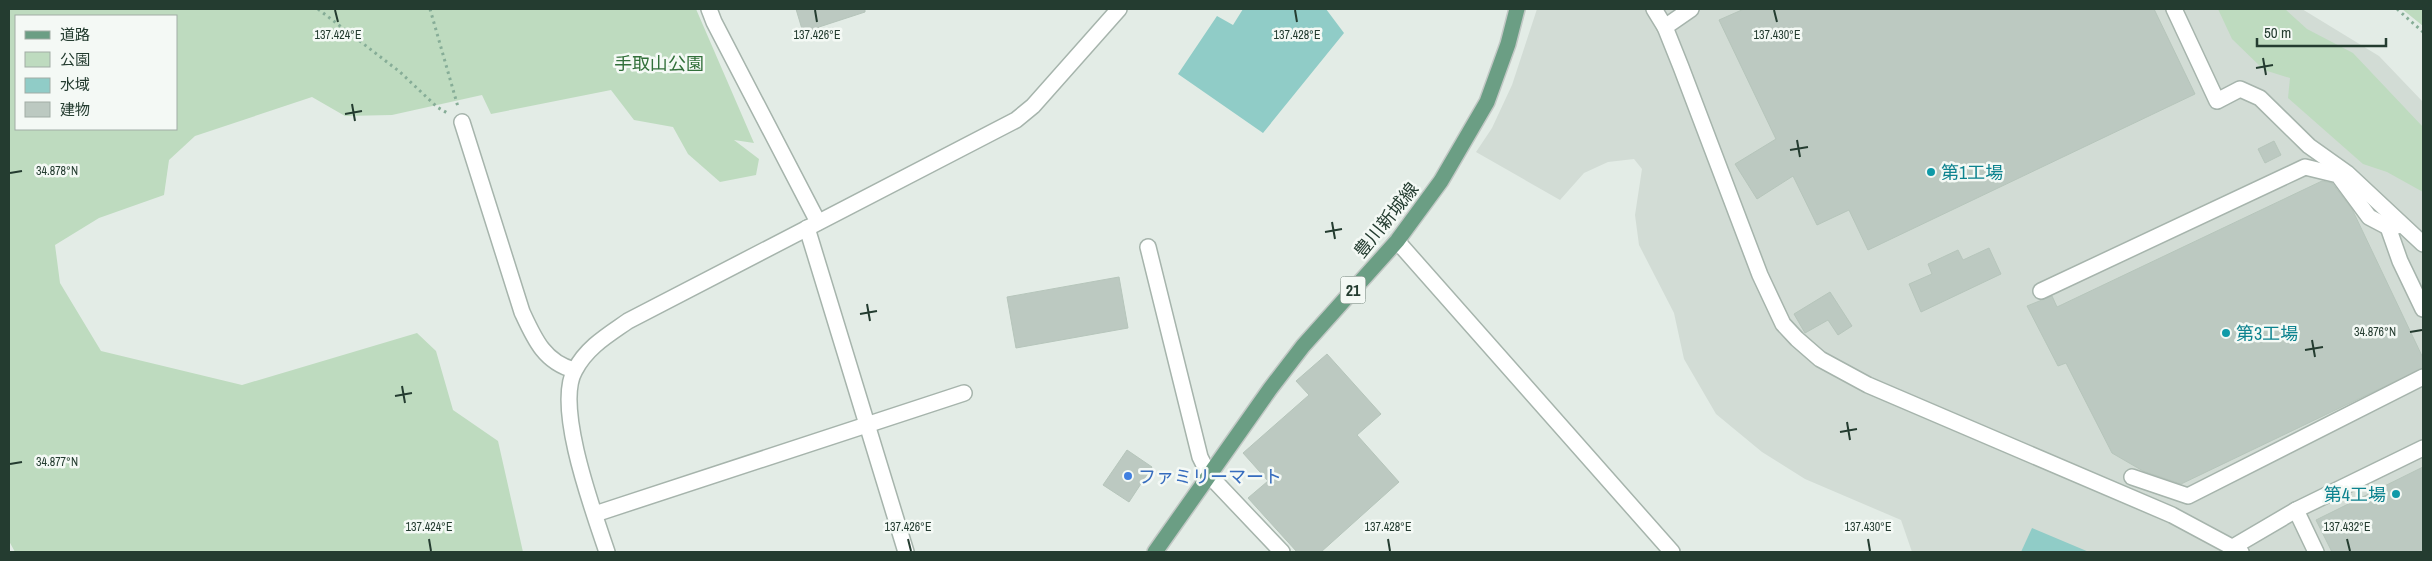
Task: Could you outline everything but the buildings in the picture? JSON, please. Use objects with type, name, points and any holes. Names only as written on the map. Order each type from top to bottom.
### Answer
[{"type":"main road","name":"豊川新城線","points":[[1155,552],[1270,389],[1303,346],[1397,241],[1441,182],[1487,102],[1508,44],[1517,9]]},
{"type":"street","points":[[709,9],[813,225],[866,424],[906,552]]},
{"type":"street","points":[[607,552],[570,420],[568,396],[574,370],[596,343],[628,321],[1016,120],[1033,106],[1119,9]]},
{"type":"street","points":[[1654,9],[1665,27],[1710,138],[1760,275],[1783,324],[1820,359],[1868,385],[2172,515],[2237,549],[2296,510],[2423,448]]},
{"type":"street","points":[[1665,27],[1691,9]]},
{"type":"street","points":[[2174,9],[2217,100],[2240,89],[2260,98],[2309,146],[2348,173],[2395,226],[2400,262],[2423,309]]},
{"type":"street","points":[[462,122],[522,312],[533,336],[544,353],[560,366],[574,370]]},
{"type":"street","points":[[2041,291],[2305,167],[2338,175],[2369,217],[2395,226],[2423,244]]},
{"type":"street","points":[[1397,241],[1672,552]]},
{"type":"street","points":[[1148,247],[1200,457],[1209,475],[1282,552]]},
{"type":"street","points":[[2132,477],[2188,496],[2423,377]]},
{"type":"street","points":[[595,514],[964,392]]},
{"type":"street","points":[[2296,510],[2316,552]]},
{"type":"path","points":[[318,9],[400,72],[437,107],[462,122]]},
{"type":"path","points":[[430,9],[462,122]]},
{"type":"path","points":[[2397,9],[2423,32]]},
{"type":"shaded area","points":[[1537,9],[2302,9],[2379,56],[2423,102],[2423,552],[1912,552],[1901,520],[1805,479],[1762,452],[1716,414],[1684,359],[1674,313],[1639,245],[1635,215],[1642,169],[1634,159],[1608,162],[1584,173],[1560,200],[1476,152],[1492,128],[1512,85]]},
{"type":"green space","name":"手取山公園","points":[[9,9],[696,9],[754,143],[734,140],[759,159],[756,175],[720,182],[688,154],[673,127],[634,120],[611,90],[491,114],[482,95],[392,115],[345,116],[312,97],[195,136],[169,160],[164,195],[99,218],[55,245],[60,283],[101,351],[242,385],[417,333],[436,351],[453,410],[498,441],[523,552],[15,552],[9,541]]},
{"type":"green space","points":[[2218,9],[2285,9],[2307,29],[2353,53],[2423,127],[2423,192],[2387,172],[2363,164],[2288,98],[2290,78],[2264,70],[2232,39]]},
{"type":"green space","points":[[2402,9],[2423,9],[2423,26]]},
{"type":"water","points":[[1243,9],[1326,9],[1344,33],[1263,133],[1178,74],[1217,16],[1233,25]]},
{"type":"water","points":[[2032,528],[2089,552],[2021,552]]},
{"type":"place","name":"第1工場","points":[[1931,172]]},
{"type":"place","name":"第3工場","points":[[2226,333]]},
{"type":"place","name":"ファミリーマート","points":[[1128,476]]},
{"type":"place","name":"第4工場","points":[[2396,494]]}]
